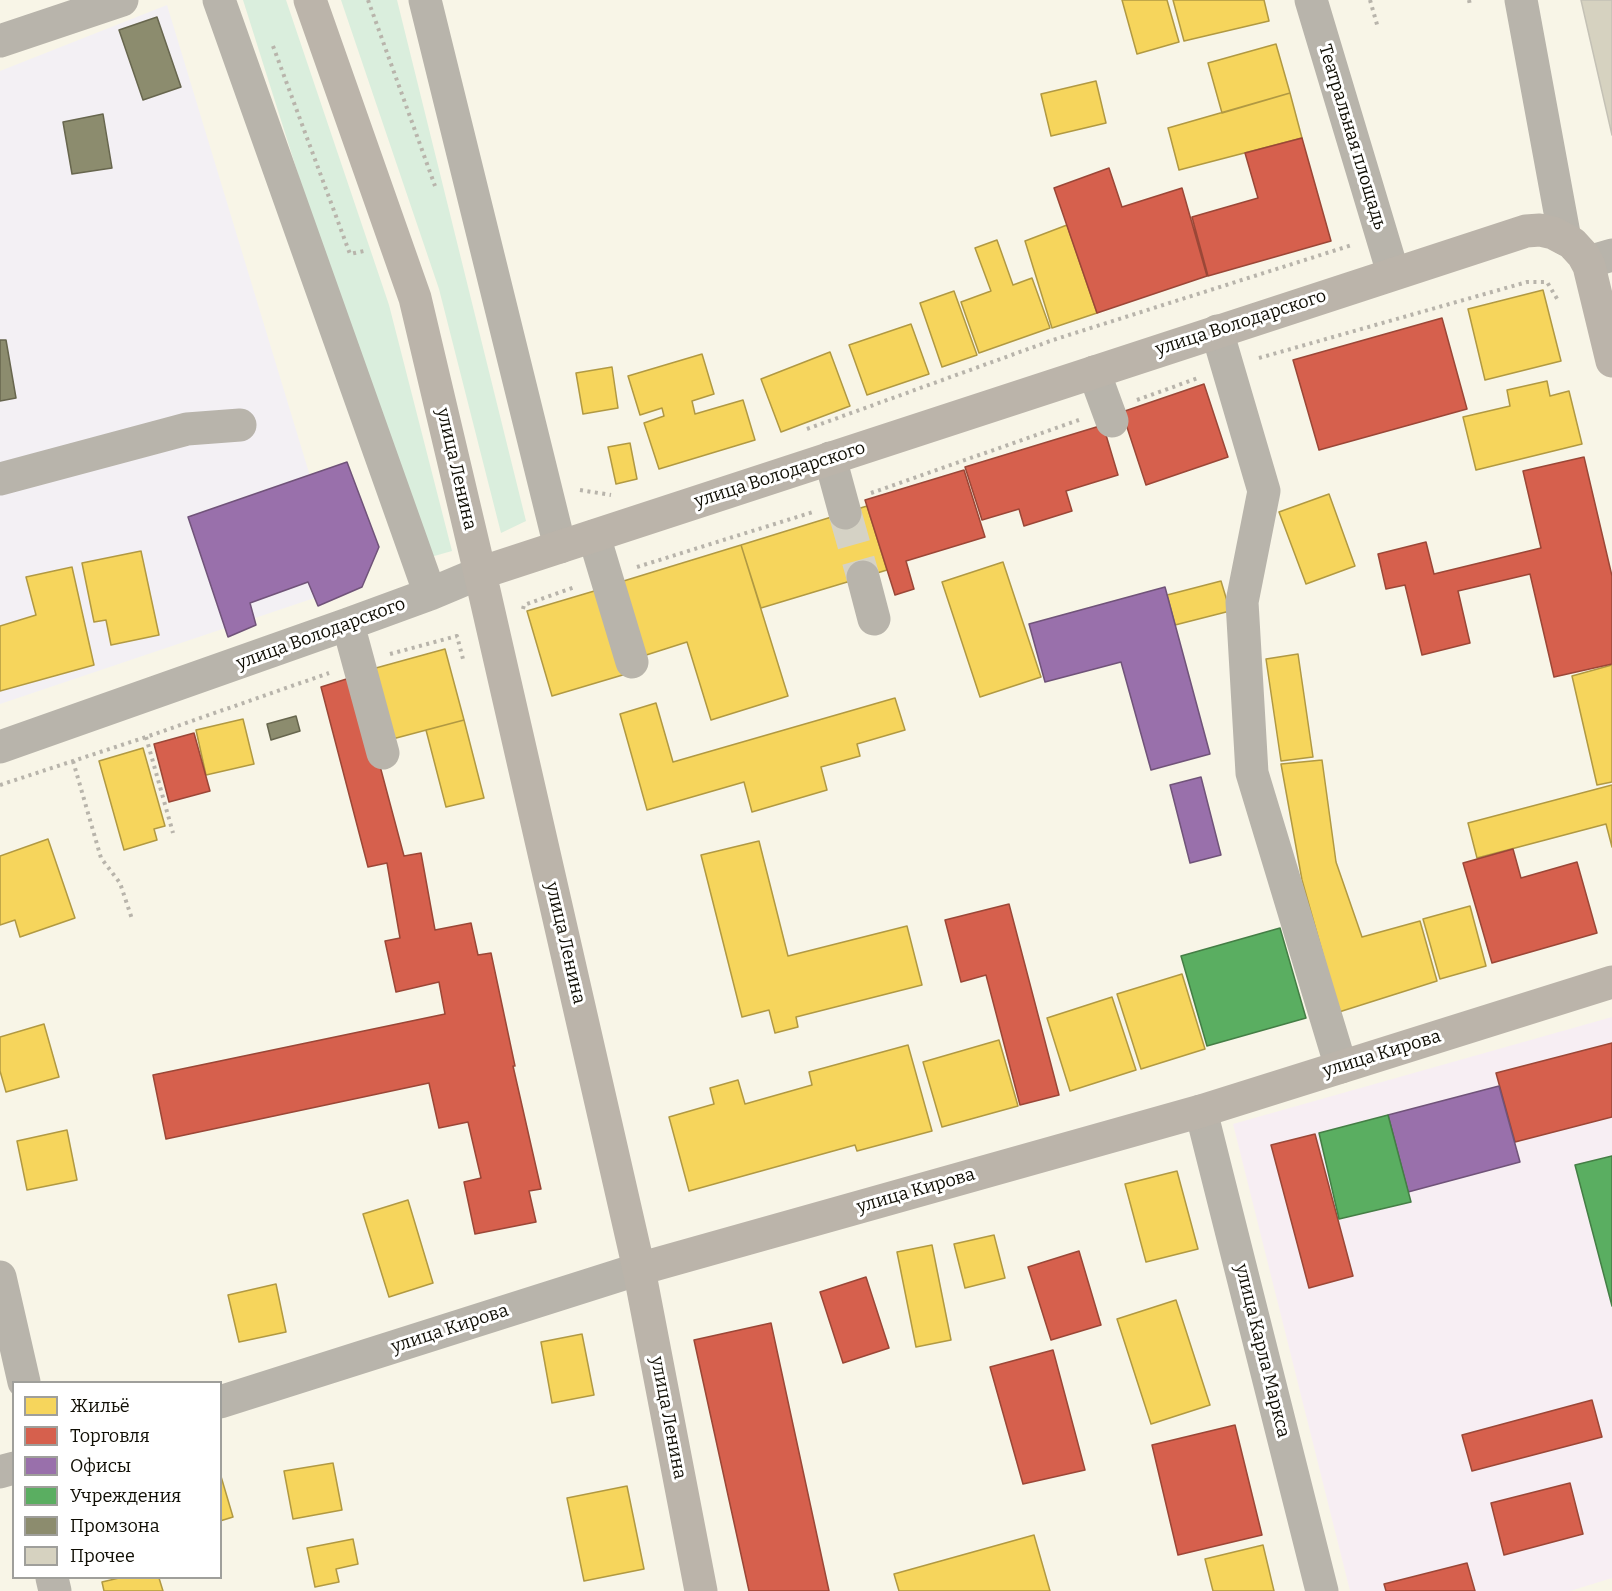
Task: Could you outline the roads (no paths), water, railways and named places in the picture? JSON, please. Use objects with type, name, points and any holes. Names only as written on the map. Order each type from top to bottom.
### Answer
[{"type":"main road","name":"улица Ленина","points":[[310,0],[415,298],[639,1269],[701,1591]]},
{"type":"main road","name":"улица Володарского","points":[[480,573],[1526,231],[1546,232],[1588,252]]},
{"type":"main road","points":[[1588,252],[1612,361]]},
{"type":"main road","name":"улица Кирова","points":[[639,1269],[1201,1111],[1612,982]]},
{"type":"street","points":[[0,41],[122,0]]},
{"type":"street","points":[[219,0],[430,594]]},
{"type":"street","points":[[425,0],[560,547]]},
{"type":"street","name":"Театральная площадь","points":[[1311,0],[1393,273]]},
{"type":"street","points":[[1521,0],[1588,252]]},
{"type":"street","points":[[1217,331],[1264,490],[1242,602],[1252,773],[1341,1067]]},
{"type":"street","points":[[1094,372],[1110,416]]},
{"type":"street","points":[[0,479],[187,429],[240,425]]},
{"type":"street","points":[[830,458],[844,508]]},
{"type":"street","points":[[594,536],[632,662]]},
{"type":"street","name":"улица Володарского","points":[[0,747],[348,624],[480,573]]},
{"type":"street","points":[[863,577],[874,619]]},
{"type":"street","points":[[348,624],[383,753]]},
{"type":"street","name":"улица Карла Маркса","points":[[1201,1111],[1322,1591]]},
{"type":"street","name":"улица Кирова","points":[[222,1401],[639,1269]]},
{"type":"street","points":[[0,1277],[24,1381]]},
{"type":"tunnel","points":[[845,513],[863,577]]}]
